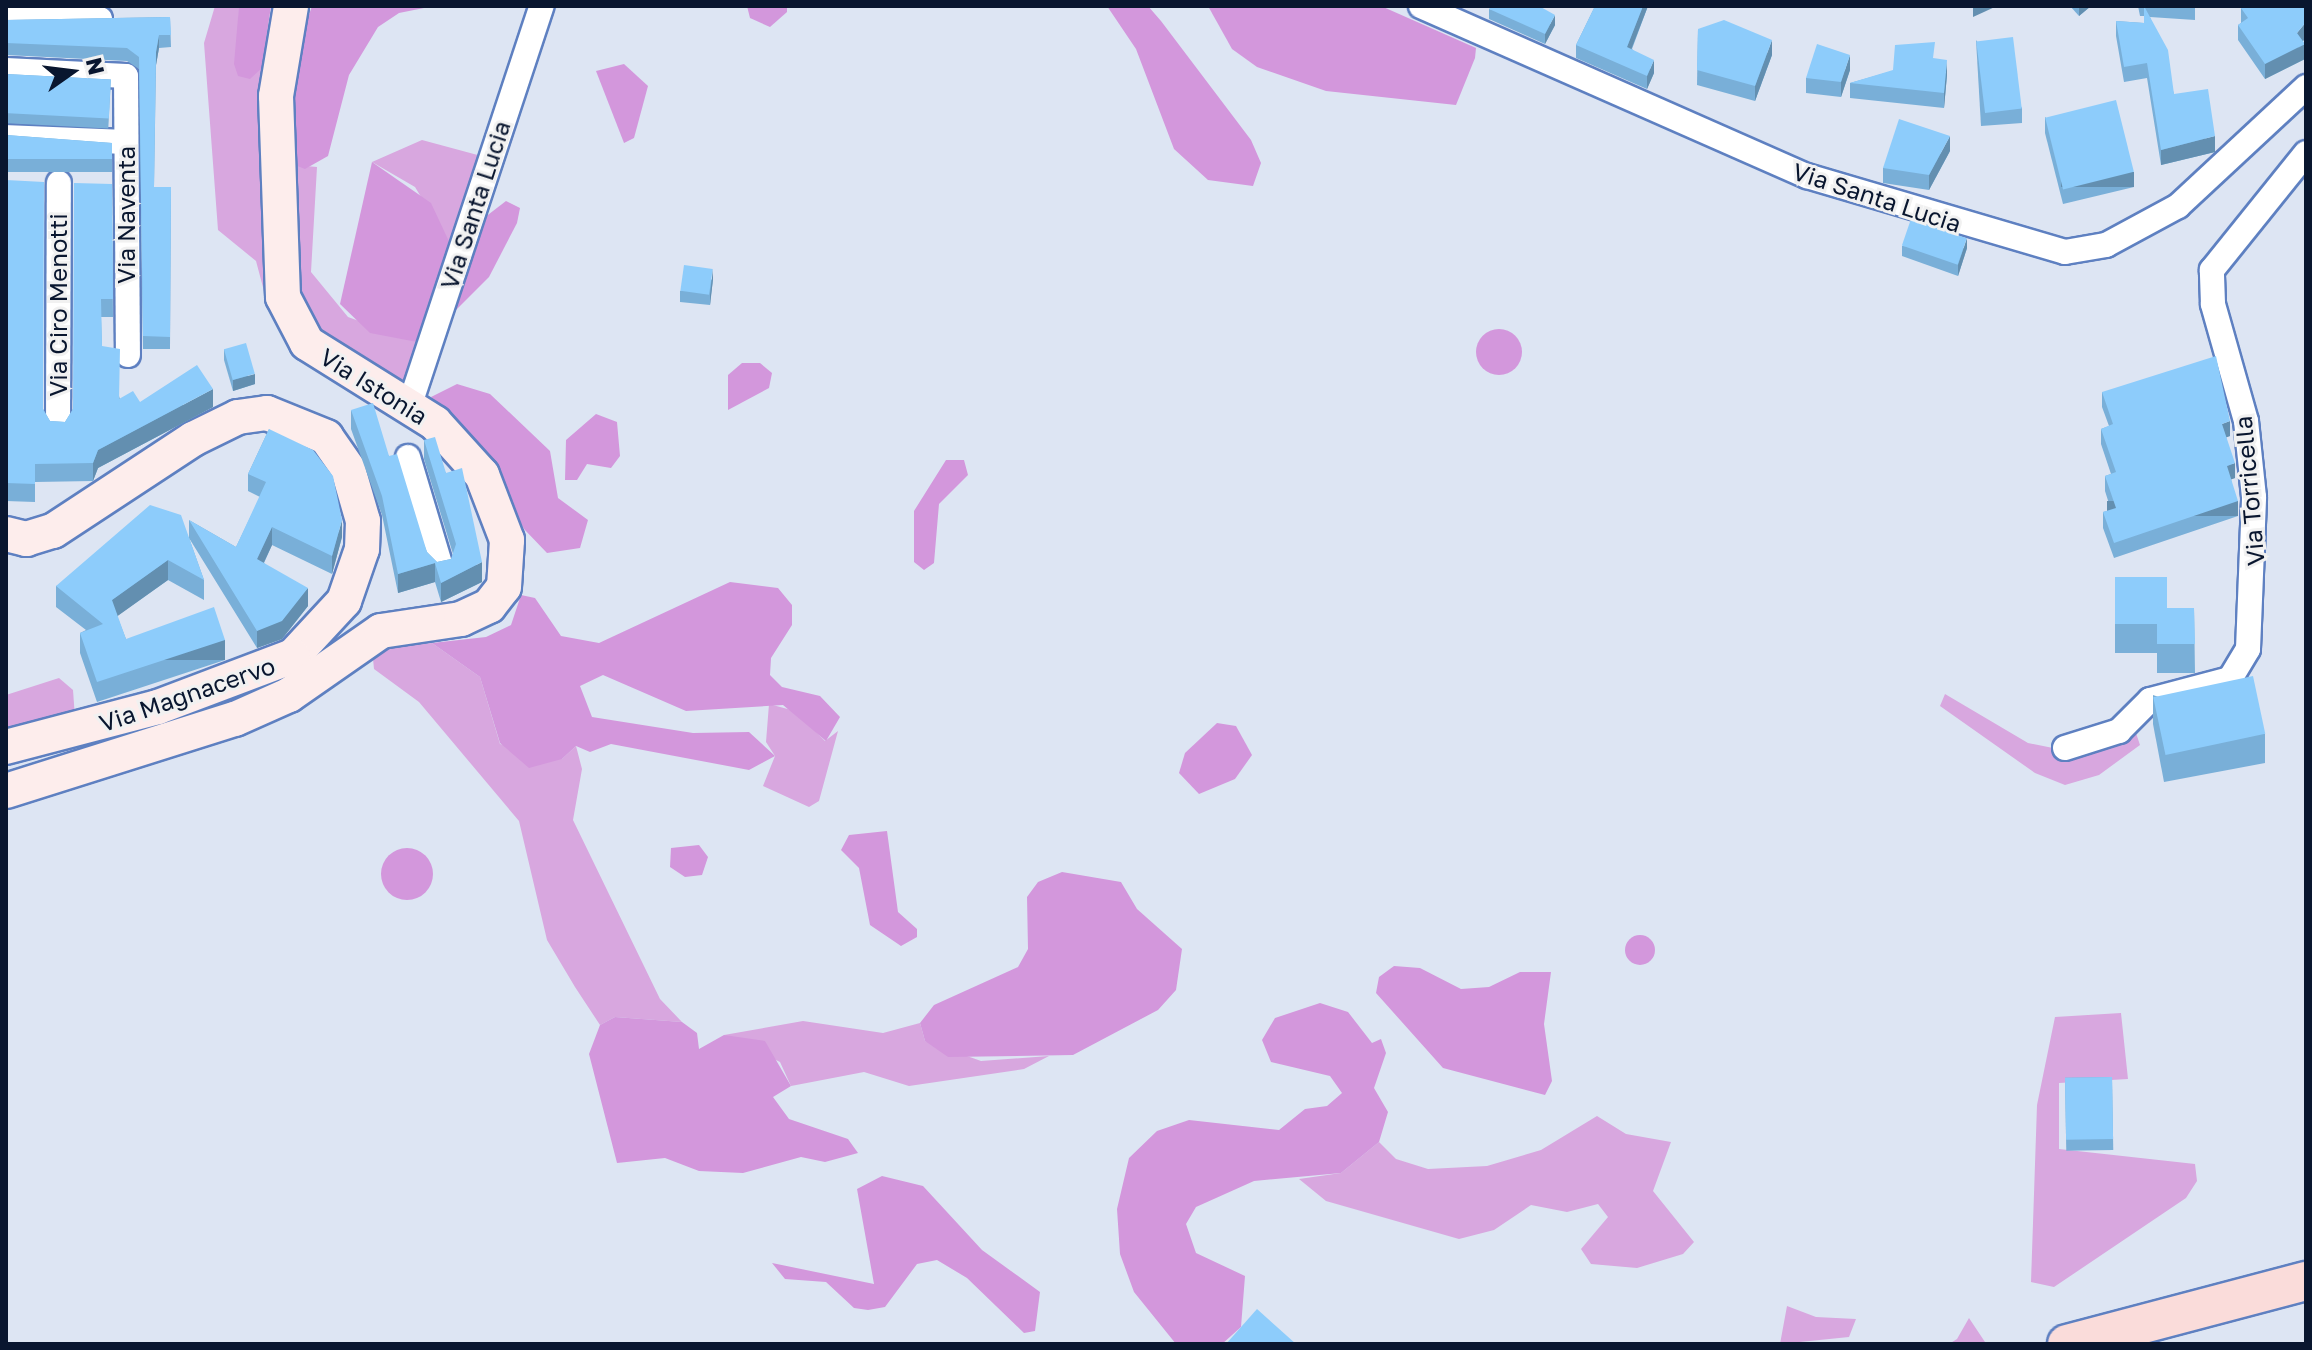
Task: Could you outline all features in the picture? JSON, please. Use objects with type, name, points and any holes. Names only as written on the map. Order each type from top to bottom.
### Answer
[{"type":"main road","points":[[2067,1344],[2306,1281]]},
{"type":"street","name":"Via Santa Lucia","points":[[410,404],[542,6]]},
{"type":"street","name":"Via Santa Lucia","points":[[1421,6],[1807,176],[2065,252],[2106,245],[2178,206],[2306,87]]},
{"type":"street","name":"Via Istonia","points":[[6,791],[235,719],[289,695],[381,631],[461,619],[498,598],[510,557],[499,511],[459,447],[410,404],[328,361],[293,323],[283,297],[276,96],[291,9]]},
{"type":"street","points":[[6,18],[128,20]]},
{"type":"street","name":"Via Naventa","points":[[6,70],[126,76],[128,355]]},
{"type":"street","points":[[6,137],[126,142]]},
{"type":"street","name":"Via Torricella","points":[[2065,748],[2119,731],[2150,700],[2230,679],[2248,649],[2254,497],[2246,421],[2213,304],[2212,270],[2306,153]]},
{"type":"street","points":[[32,183],[125,187]]},
{"type":"street","name":"Via Ciro Menotti","points":[[58,427],[59,183]]},
{"type":"street","name":"Via Magnacervo","points":[[6,747],[158,707],[293,656],[344,601],[362,549],[363,521],[348,469],[326,437],[296,419],[253,413],[193,439],[53,531],[9,537]]},
{"type":"street","points":[[408,457],[441,567]]},
{"type":"shaded area","points":[[215,6],[239,6],[238,76],[269,44],[273,289],[264,291],[256,261],[218,230],[204,43]]},
{"type":"shaded area","points":[[239,6],[271,6],[262,68],[250,79],[238,76],[234,64]]},
{"type":"shaded area","points":[[312,6],[434,6],[399,13],[378,27],[349,75],[328,156],[305,169],[295,165],[294,101],[297,50]]},
{"type":"shaded area","points":[[747,6],[787,6],[787,12],[770,27],[750,18]]},
{"type":"shaded area","points":[[1107,6],[1148,6],[1161,21],[1251,140],[1261,163],[1253,186],[1208,180],[1174,149],[1136,49]]},
{"type":"shaded area","points":[[1208,6],[1381,6],[1476,48],[1475,58],[1456,105],[1326,91],[1257,67],[1232,49]]},
{"type":"shaded area","points":[[624,64],[648,86],[634,138],[624,143],[596,71]]},
{"type":"shaded area","points":[[422,140],[485,157],[453,250],[415,187],[372,162]]},
{"type":"shaded area","points":[[372,162],[431,203],[453,250],[417,342],[370,333],[340,304]]},
{"type":"shaded area","points":[[295,165],[317,167],[311,272],[348,317],[417,342],[404,383],[353,356],[318,329],[300,301]]},
{"type":"shaded area","points":[[506,201],[520,208],[517,223],[489,277],[447,319],[480,221]]},
{"type":"shaded area","points":[[1499,329],[1508,330],[1515,336],[1521,343],[1521,361],[1515,368],[1508,374],[1499,375],[1490,374],[1483,368],[1477,361],[1476,352],[1477,343],[1483,336],[1490,330]]},
{"type":"shaded area","points":[[742,363],[760,363],[772,373],[769,388],[728,410],[728,375]]},
{"type":"shaded area","points":[[457,384],[490,394],[550,451],[558,498],[588,520],[580,548],[547,553],[524,529],[499,483],[431,397]]},
{"type":"shaded area","points":[[596,414],[617,422],[620,456],[611,468],[587,464],[577,480],[565,480],[566,440]]},
{"type":"shaded area","points":[[946,460],[964,460],[968,475],[939,504],[934,563],[924,570],[914,562],[914,511]]},
{"type":"shaded area","points":[[730,582],[778,588],[792,605],[792,625],[771,658],[770,675],[782,687],[820,696],[840,717],[826,741],[783,705],[686,711],[603,675],[580,686],[592,717],[693,733],[749,732],[775,756],[749,770],[611,744],[590,752],[576,746],[562,759],[529,768],[500,743],[480,677],[432,643],[486,637],[511,625],[521,595],[535,598],[561,636],[599,643]]},
{"type":"shaded area","points":[[432,643],[480,677],[500,744],[562,759],[576,746],[582,769],[573,820],[660,999],[682,1022],[615,1017],[600,1025],[547,940],[519,821],[419,702],[374,669],[373,659],[393,646]]},
{"type":"shaded area","points":[[59,678],[73,690],[75,718],[6,737],[6,695]]},
{"type":"shaded area","points":[[1945,694],[2028,743],[2058,749],[2135,730],[2140,745],[2099,775],[2065,785],[2035,773],[1940,706]]},
{"type":"shaded area","points":[[769,704],[795,711],[825,741],[838,731],[819,801],[809,807],[763,786],[775,756],[766,742]]},
{"type":"shaded area","points":[[1217,723],[1236,726],[1252,755],[1235,779],[1199,794],[1179,773],[1185,753]]},
{"type":"shaded area","points":[[887,831],[898,912],[917,929],[917,937],[901,946],[870,925],[859,868],[841,850],[849,835]]},
{"type":"shaded area","points":[[699,845],[708,857],[702,875],[685,877],[670,867],[671,848]]},
{"type":"shaded area","points":[[407,848],[425,856],[433,874],[425,892],[407,900],[389,892],[381,874],[389,856]]},
{"type":"shaded area","points":[[1062,872],[1121,882],[1137,909],[1182,949],[1176,990],[1158,1010],[1073,1055],[948,1057],[925,1041],[920,1023],[934,1005],[1018,967],[1028,949],[1027,897],[1038,882]]},
{"type":"shaded area","points":[[1640,935],[1650,940],[1655,950],[1650,960],[1640,965],[1630,960],[1625,950],[1630,940]]},
{"type":"shaded area","points":[[1394,966],[1420,968],[1461,989],[1489,987],[1520,972],[1551,972],[1544,1024],[1552,1081],[1545,1095],[1443,1068],[1376,993],[1379,977]]},
{"type":"shaded area","points":[[1320,1003],[1348,1012],[1372,1043],[1381,1039],[1386,1053],[1374,1088],[1388,1112],[1379,1142],[1341,1173],[1254,1181],[1196,1207],[1186,1224],[1196,1253],[1245,1276],[1241,1327],[1222,1344],[1176,1344],[1134,1292],[1120,1254],[1117,1209],[1129,1158],[1157,1131],[1189,1120],[1279,1130],[1305,1109],[1327,1106],[1342,1093],[1330,1076],[1271,1062],[1262,1040],[1275,1018]]},
{"type":"shaded area","points":[[2121,1013],[2128,1079],[2059,1083],[2059,1149],[2195,1164],[2197,1181],[2186,1198],[2054,1287],[2031,1282],[2037,1105],[2055,1017]]},
{"type":"shaded area","points":[[615,1017],[682,1022],[697,1033],[699,1049],[724,1035],[765,1041],[791,1086],[773,1097],[789,1119],[848,1139],[858,1153],[825,1162],[801,1157],[743,1173],[699,1171],[665,1158],[617,1163],[589,1054],[600,1025]]},
{"type":"shaded area","points":[[803,1021],[883,1033],[920,1023],[925,1041],[981,1061],[1049,1056],[1024,1069],[909,1086],[864,1072],[791,1086],[780,1062],[724,1035]]},
{"type":"shaded area","points":[[1597,1116],[1626,1134],[1671,1142],[1653,1191],[1694,1242],[1683,1254],[1637,1268],[1591,1264],[1581,1249],[1608,1217],[1598,1204],[1567,1212],[1531,1205],[1494,1230],[1459,1239],[1326,1201],[1299,1179],[1341,1173],[1379,1142],[1396,1159],[1428,1169],[1487,1166],[1541,1150]]},
{"type":"shaded area","points":[[882,1176],[923,1186],[982,1250],[1040,1292],[1035,1331],[1024,1333],[967,1278],[937,1260],[917,1264],[885,1307],[868,1310],[854,1308],[826,1282],[785,1279],[772,1263],[874,1284],[857,1189]]},
{"type":"shaded area","points":[[1787,1306],[1816,1317],[1856,1319],[1849,1337],[1780,1344]]},
{"type":"shaded area","points":[[1969,1318],[1985,1342],[1949,1344],[1957,1339]]},
{"type":"building","points":[[1491,6],[1539,6],[1555,15],[1545,34],[1489,9]]},
{"type":"building","points":[[1595,6],[1643,6],[1627,47],[1654,60],[1647,76],[1576,45]]},
{"type":"building","points":[[2144,6],[2168,50],[2174,94],[2208,89],[2215,136],[2161,150],[2147,63],[2124,67],[2116,21],[2144,23]]},
{"type":"building","points":[[2305,6],[2306,22],[2297,33],[2305,44],[2265,64],[2238,25],[2248,18],[2241,8]]},
{"type":"building","points":[[170,17],[171,35],[159,35],[156,52],[154,187],[171,187],[170,337],[143,336],[139,57],[127,48],[6,43],[6,20]]},
{"type":"building","points":[[1724,20],[1772,40],[1755,86],[1697,70],[1698,29]]},
{"type":"building","points":[[2013,37],[2022,108],[1985,113],[1976,42]]},
{"type":"building","points":[[1935,42],[1933,58],[1947,60],[1944,93],[1850,83],[1893,70],[1895,45]]},
{"type":"building","points":[[1817,44],[1850,55],[1841,82],[1806,78]]},
{"type":"building","points":[[6,74],[111,79],[109,118],[6,113]]},
{"type":"building","points":[[2116,100],[2134,172],[2063,189],[2045,118]]},
{"type":"building","points":[[1899,119],[1950,136],[1929,175],[1883,168]]},
{"type":"building","points":[[6,135],[112,143],[112,159],[6,159]]},
{"type":"building","points":[[6,180],[44,182],[43,409],[50,421],[65,422],[73,409],[74,183],[112,184],[113,299],[101,299],[102,346],[120,349],[119,399],[133,391],[140,402],[197,365],[213,389],[98,450],[93,463],[35,464],[35,484],[6,483]]},
{"type":"building","points":[[1911,219],[1967,238],[1958,265],[1902,245]]},
{"type":"building","points":[[684,265],[713,269],[709,295],[680,291]]},
{"type":"building","points":[[246,343],[255,374],[233,380],[224,349]]},
{"type":"building","points":[[2216,356],[2230,421],[2222,424],[2235,463],[2227,466],[2238,501],[2114,543],[2103,512],[2116,508],[2105,476],[2116,472],[2101,429],[2113,424],[2102,392]]},
{"type":"building","points":[[373,403],[389,456],[397,454],[427,552],[437,562],[451,559],[456,544],[424,440],[435,437],[446,473],[462,468],[482,562],[441,583],[435,563],[398,574],[382,496],[351,410]]},
{"type":"building","points":[[269,429],[313,450],[333,476],[342,520],[332,556],[272,527],[257,559],[308,588],[282,621],[257,631],[189,520],[236,547],[266,482],[248,474]]},
{"type":"building","points":[[150,505],[181,515],[204,580],[168,560],[112,600],[126,639],[214,607],[225,640],[97,682],[80,633],[103,624],[56,586]]},
{"type":"building","points":[[2115,577],[2167,577],[2167,608],[2194,608],[2195,644],[2157,644],[2157,624],[2115,624]]},
{"type":"building","points":[[2253,676],[2265,734],[2165,755],[2153,697]]},
{"type":"building","points":[[2112,1077],[2113,1139],[2066,1140],[2065,1078]]},
{"type":"building","points":[[1257,1309],[1296,1344],[1226,1344]]}]
